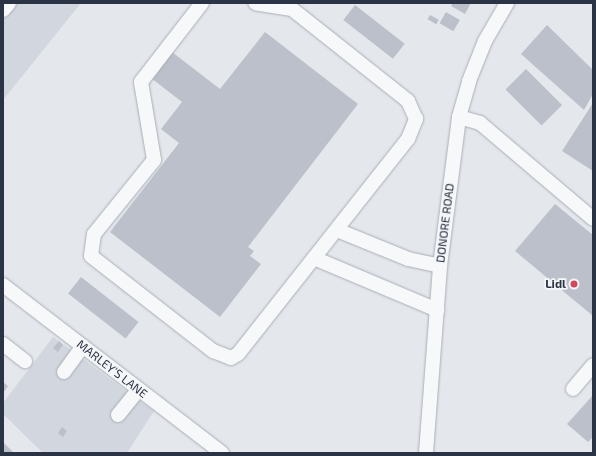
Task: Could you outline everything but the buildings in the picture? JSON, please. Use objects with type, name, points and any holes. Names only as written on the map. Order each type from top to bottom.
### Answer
[{"type":"street","points":[[3,10],[9,3]]},
{"type":"street","points":[[202,3],[141,82],[154,160],[94,234],[91,256],[213,351],[231,358],[238,354],[408,139],[416,118],[408,101],[292,9],[255,3]]},
{"type":"street","name":"DONORE ROAD","points":[[426,453],[440,266],[459,117],[468,81],[485,41],[507,3]]},
{"type":"street","points":[[459,117],[480,123],[593,219]]},
{"type":"street","points":[[337,230],[408,260],[440,266]]},
{"type":"street","points":[[314,258],[437,310]]},
{"type":"street","name":"MARLEY'S LANE","points":[[3,285],[222,453]]},
{"type":"street","points":[[3,344],[26,361]]},
{"type":"street","points":[[64,372],[83,346]]},
{"type":"street","points":[[573,390],[593,365]]},
{"type":"street","points":[[118,415],[138,389]]},
{"type":"shaded area","points":[[3,3],[81,3],[3,100]]},
{"type":"shaded area","points":[[53,337],[71,350],[75,357],[82,358],[126,391],[131,398],[138,400],[154,411],[127,453],[43,453],[3,414],[3,403]]},
{"type":"place","name":"Lidl","points":[[574,284]]}]
